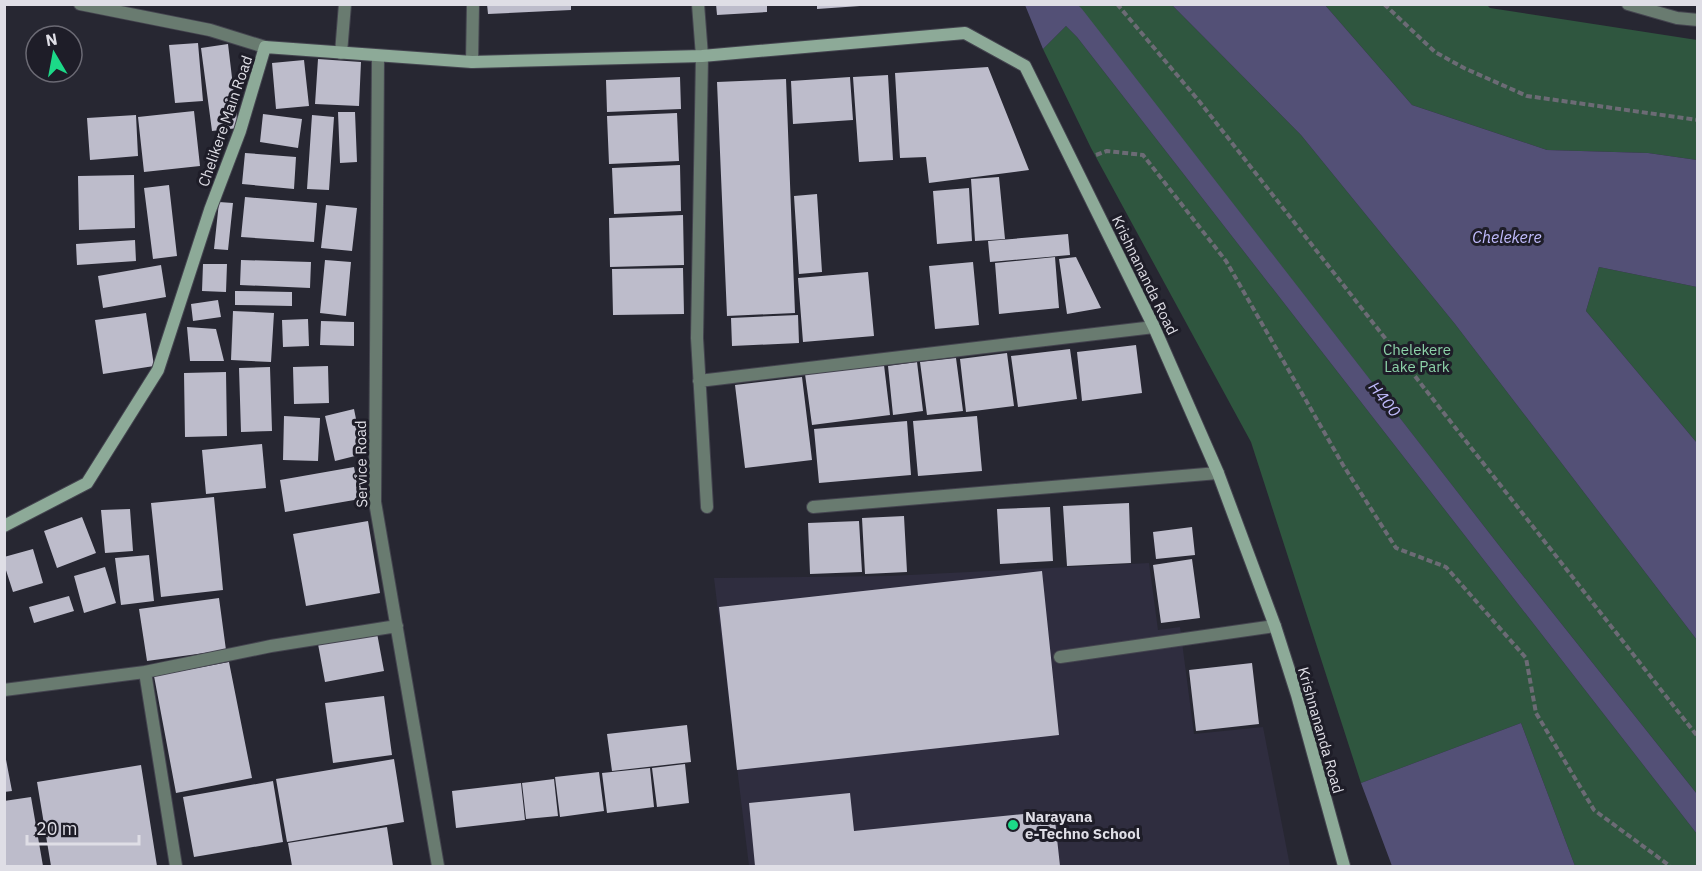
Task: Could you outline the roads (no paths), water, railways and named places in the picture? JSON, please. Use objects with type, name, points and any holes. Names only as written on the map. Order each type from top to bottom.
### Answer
[{"type":"street","points":[[80,4],[210,30],[265,47]]},
{"type":"street","points":[[341,53],[345,4]]},
{"type":"street","points":[[472,62],[473,4]]},
{"type":"street","points":[[698,4],[702,56],[697,338],[707,507]]},
{"type":"street","points":[[1628,4],[1677,11],[1698,20]]},
{"type":"street","name":"Krishnananda Road","points":[[702,56],[965,33],[1025,66],[1154,327],[1218,473],[1275,626],[1297,695],[1344,867]]},
{"type":"street","name":"Chelikere Main Road","points":[[4,526],[87,483],[158,370],[210,210],[240,131],[265,47],[472,62],[702,56]]},
{"type":"street","name":"Service Road","points":[[378,56],[375,502],[438,867]]},
{"type":"street","points":[[699,381],[1154,327]]},
{"type":"street","points":[[813,507],[1218,473]]},
{"type":"street","points":[[4,690],[145,672],[271,646],[397,626]]},
{"type":"street","points":[[1060,657],[1275,626]]},
{"type":"street","points":[[145,672],[177,867]]},
{"type":"water","name":"H400","points":[[1025,5],[1078,5],[1082,9],[1501,548],[1697,794],[1697,834],[1077,37],[1066,26],[1043,49]]},
{"type":"water","name":"Chelekere","points":[[1172,5],[1325,5],[1412,105],[1547,150],[1648,153],[1697,160],[1697,287],[1599,267],[1586,311],[1697,443],[1697,640],[1455,324],[1301,135]]},
{"type":"water","points":[[1521,723],[1575,866],[1392,866],[1361,783]]},
{"type":"place","name":"Narayana e-Techno School","points":[[1013,825]]},
{"type":"park label","name":"Chelekere Lake Park","points":[[1417,358]]}]
